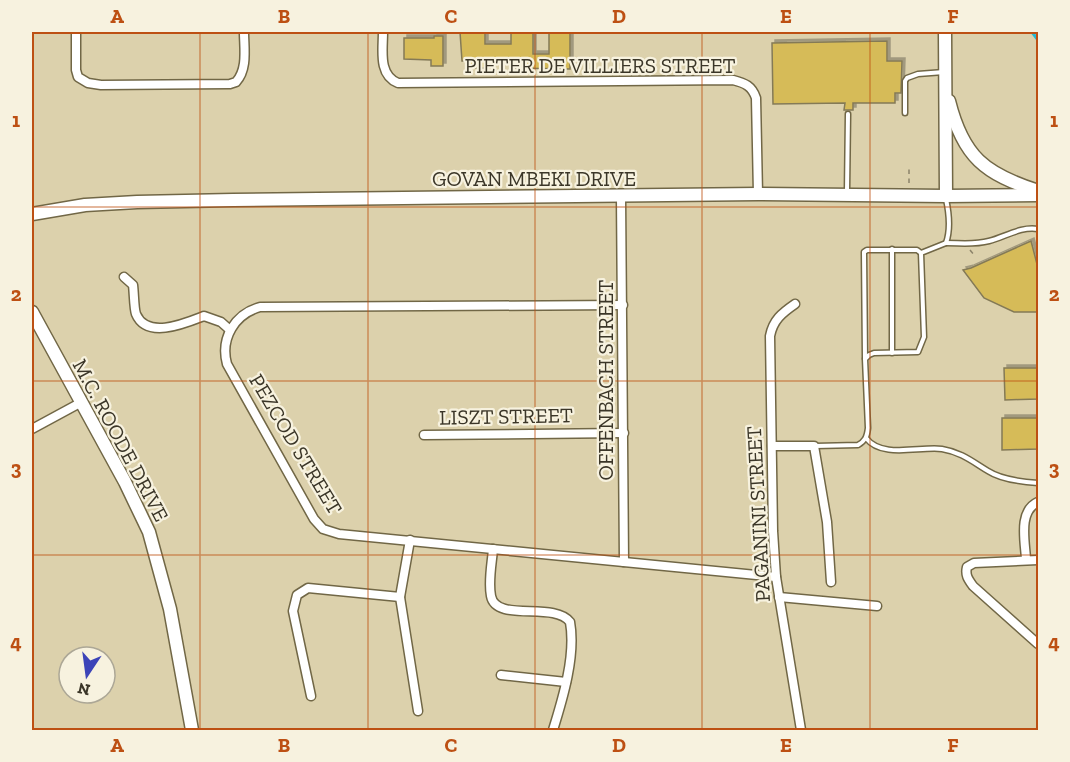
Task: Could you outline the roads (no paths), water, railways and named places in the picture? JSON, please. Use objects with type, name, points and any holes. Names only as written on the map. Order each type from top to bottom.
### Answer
[{"type":"street","points":[[76,32],[78,77],[88,83],[101,85],[230,84],[236,82],[243,73],[244,32]]},
{"type":"street","name":"PIETER DE VILLIERS STREET","points":[[383,32],[384,71],[398,83],[723,80],[744,83],[754,92],[756,98],[758,194]]},
{"type":"street","points":[[945,32],[946,196]]},
{"type":"street","points":[[945,79],[959,132],[973,156],[993,172],[1038,193]]},
{"type":"street","name":"GOVAN MBEKI DRIVE","points":[[35,210],[137,202],[758,194],[946,196],[1038,193]]},
{"type":"street","name":"OFFENBACH STREET","points":[[621,197],[624,562]]},
{"type":"street","points":[[32,222],[35,210]]},
{"type":"street","points":[[124,277],[134,285],[136,314],[147,325],[155,328],[172,327],[204,316],[221,322],[230,330],[244,314],[260,307],[623,305]]},
{"type":"street","name":"PAGANINI STREET","points":[[795,304],[779,316],[772,326],[770,336],[773,531],[776,577],[801,730]]},
{"type":"street","name":"M.C. ROODE DRIVE","points":[[32,312],[139,508],[157,555],[170,609],[192,730]]},
{"type":"street","name":"PEZCOD STREET","points":[[230,330],[224,353],[227,364],[319,526],[323,529],[339,534],[776,577]]},
{"type":"street","points":[[32,429],[80,403]]},
{"type":"street","name":"LISZT STREET","points":[[424,435],[624,433]]},
{"type":"street","points":[[772,446],[814,446],[827,522],[831,582]]},
{"type":"street","points":[[1026,559],[1026,513],[1032,505],[1038,502]]},
{"type":"street","points":[[410,540],[400,597],[418,711]]},
{"type":"street","points":[[493,549],[491,595],[494,602],[504,609],[561,614],[570,622],[571,642],[567,682],[553,730]]},
{"type":"street","points":[[1038,560],[974,563],[967,567],[967,578],[974,586],[1038,644]]},
{"type":"street","points":[[311,696],[293,611],[297,595],[308,588],[400,597]]},
{"type":"street","points":[[779,597],[877,606]]},
{"type":"street","points":[[501,675],[567,682]]},
{"type":"lane","points":[[905,113],[907,78],[918,74],[945,79]]},
{"type":"lane","points":[[847,195],[848,114]]},
{"type":"lane","points":[[946,196],[949,213],[946,243]]},
{"type":"lane","points":[[921,253],[946,243],[974,244],[990,241],[1029,227],[1038,229]]},
{"type":"lane","points":[[814,446],[858,445],[866,438],[868,428],[864,252],[892,249],[917,250],[921,253]]},
{"type":"lane","points":[[892,249],[892,353]]},
{"type":"lane","points":[[865,359],[874,353],[918,352],[922,346],[924,337],[921,253]]},
{"type":"lane","points":[[866,438],[870,443],[882,448],[950,450],[972,459],[989,472],[1001,477],[1038,483]]},
{"type":"waterway","points":[[1032,32],[1038,40]]}]
